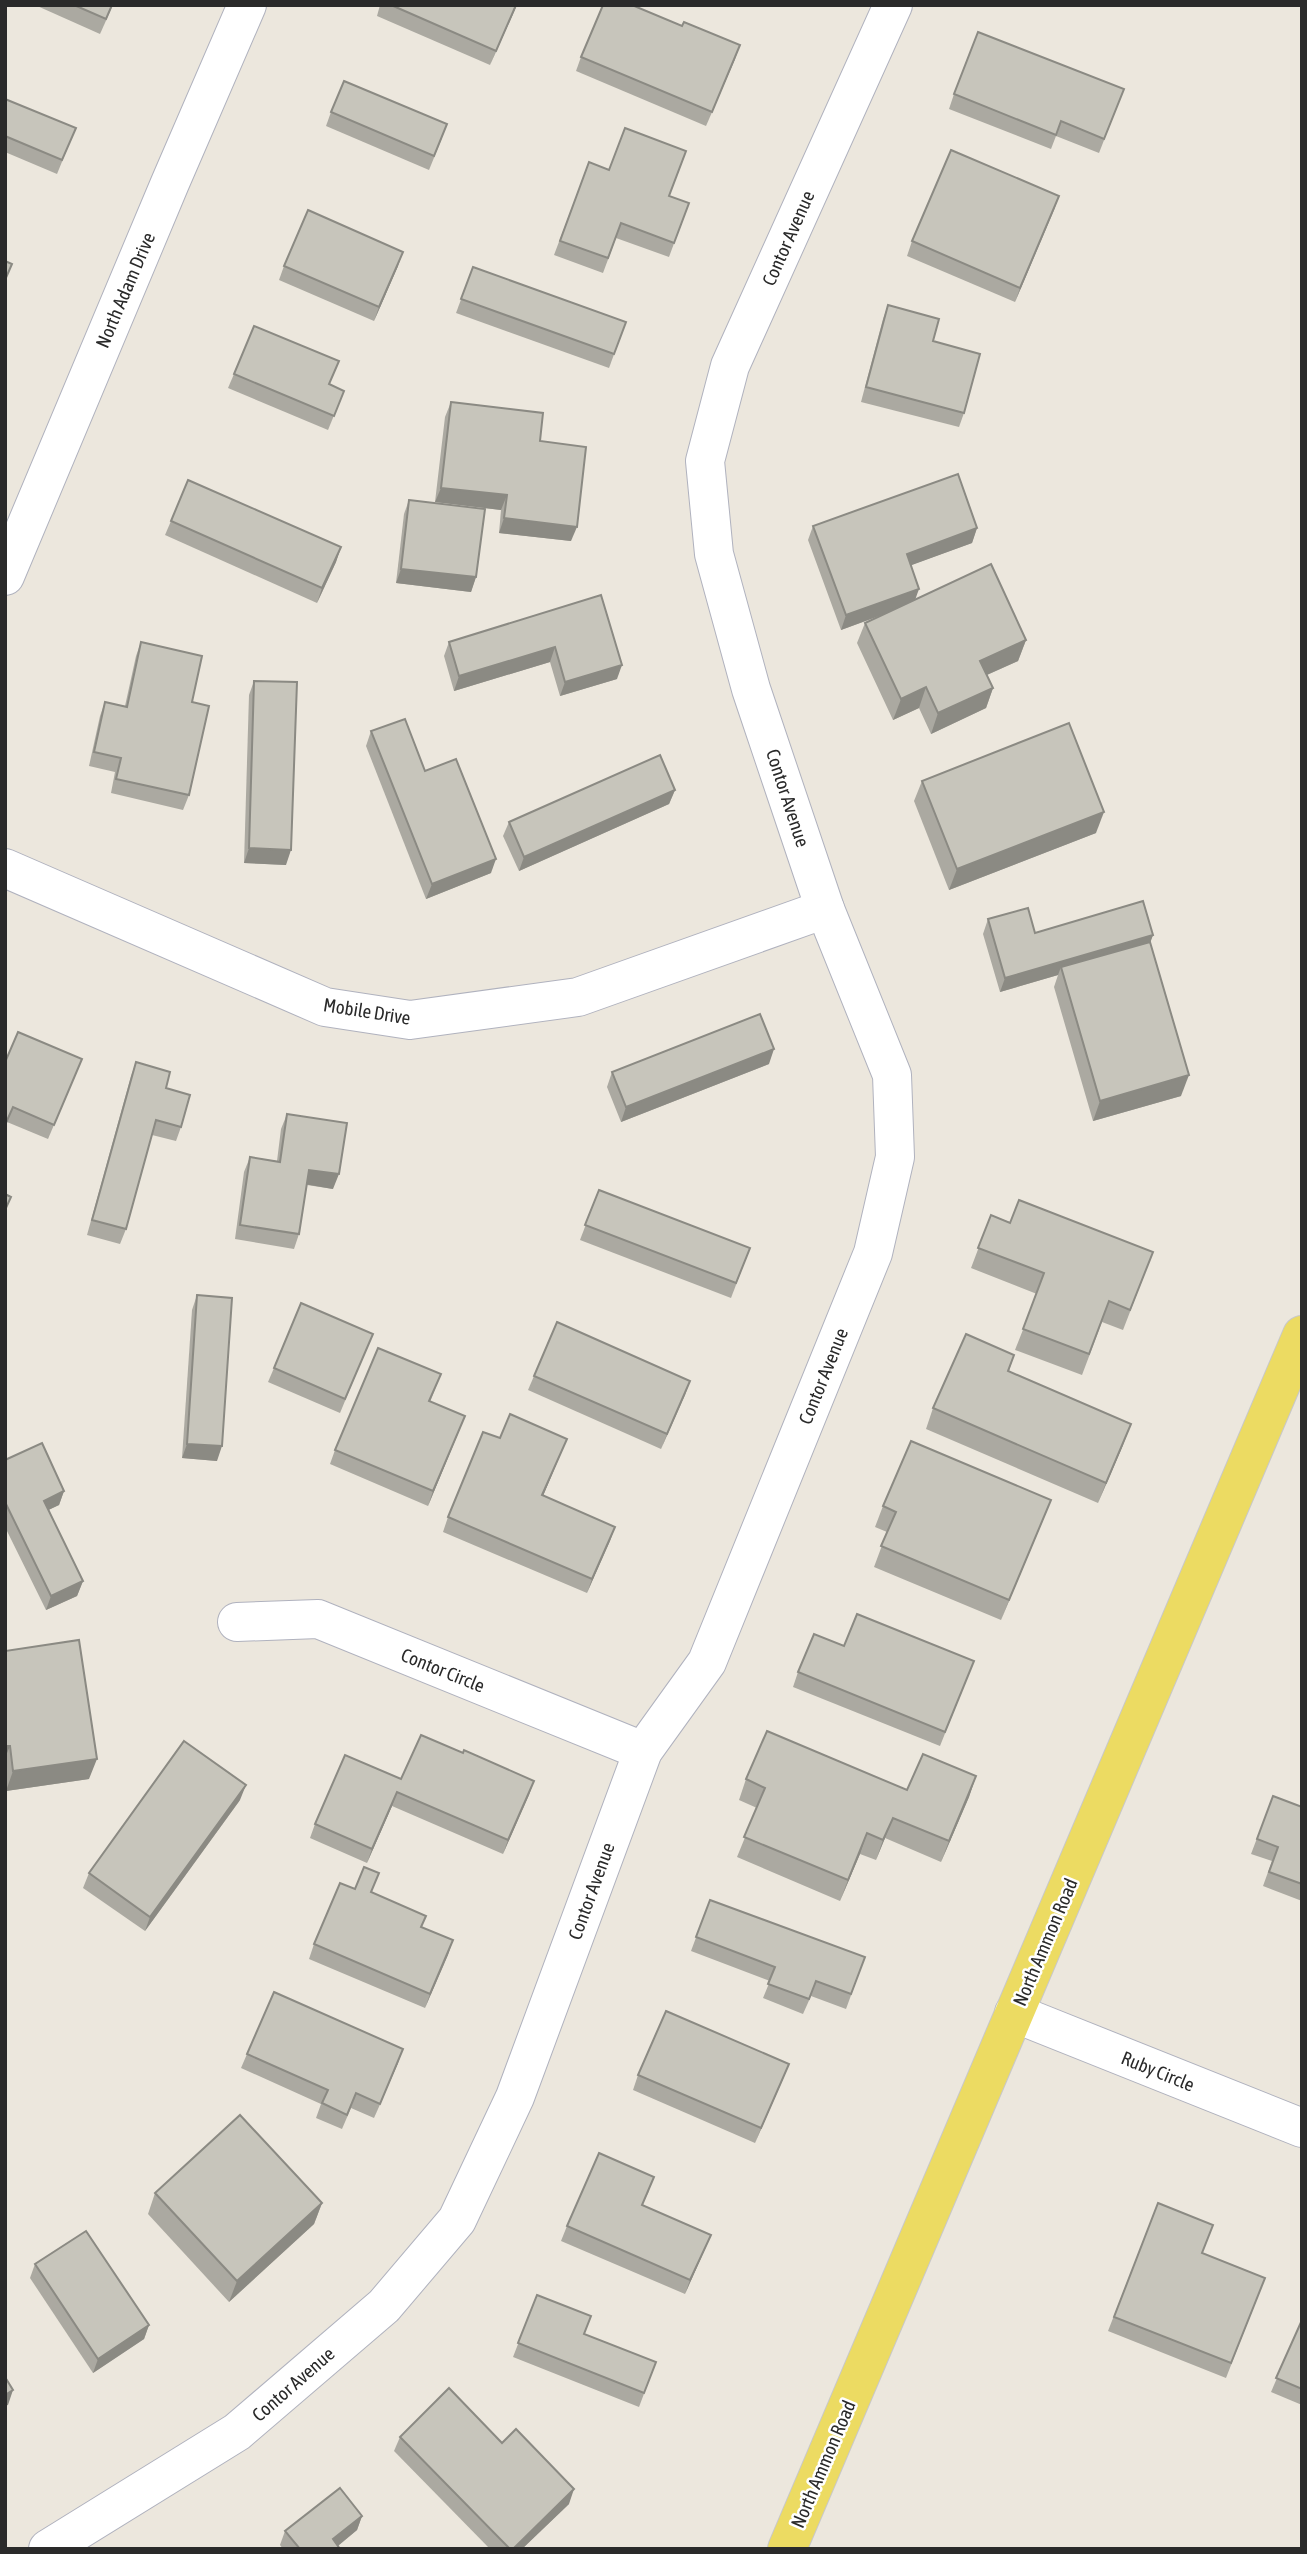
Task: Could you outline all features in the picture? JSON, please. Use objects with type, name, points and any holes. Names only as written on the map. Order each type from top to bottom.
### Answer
[{"type":"main road","name":"North Ammon Road","points":[[787,2549],[1302,1335]]},
{"type":"street","name":"North Adam Drive","points":[[5,576],[247,5]]},
{"type":"street","name":"Contor Avenue","points":[[48,2549],[237,2432],[384,2306],[457,2220],[515,2097],[643,1751],[707,1662],[873,1253],[895,1157],[891,1075],[825,909],[751,689],[714,554],[705,461],[730,366],[893,5]]},
{"type":"street","name":"Mobile Drive","points":[[5,868],[325,1007],[410,1020],[578,997],[825,909]]},
{"type":"street","name":"Contor Circle","points":[[237,1622],[318,1619],[643,1751]]},
{"type":"street","name":"Ruby Circle","points":[[1014,2013],[1302,2128]]},
{"type":"building","points":[[74,5],[112,5],[106,19]]},
{"type":"building","points":[[391,5],[516,5],[496,51]]},
{"type":"building","points":[[603,5],[632,5],[682,26],[684,22],[740,45],[712,112],[581,57]]},
{"type":"building","points":[[978,32],[1124,89],[1104,139],[1061,121],[1056,135],[954,94]]},
{"type":"building","points":[[344,81],[447,124],[434,156],[331,112]]},
{"type":"building","points":[[5,99],[76,128],[62,160],[5,136]]},
{"type":"building","points":[[625,128],[686,151],[669,196],[689,203],[674,243],[621,223],[608,258],[560,241],[589,162],[609,170]]},
{"type":"building","points":[[951,150],[1059,196],[1020,288],[912,241]]},
{"type":"building","points":[[308,210],[403,252],[379,307],[284,266]]},
{"type":"building","points":[[5,261],[12,264],[5,280]]},
{"type":"building","points":[[473,267],[626,322],[614,354],[461,299]]},
{"type":"building","points":[[888,305],[939,319],[933,341],[980,354],[964,413],[866,387]]},
{"type":"building","points":[[254,326],[339,361],[329,384],[344,391],[334,416],[234,374]]},
{"type":"building","points":[[451,402],[543,413],[540,441],[586,447],[577,527],[504,518],[507,495],[441,488]]},
{"type":"building","points":[[958,474],[977,528],[907,554],[919,589],[846,615],[813,526]]},
{"type":"building","points":[[188,480],[341,547],[322,588],[171,521]]},
{"type":"building","points":[[409,500],[485,509],[476,577],[401,569]]},
{"type":"building","points":[[991,564],[1026,640],[980,661],[993,688],[938,713],[926,687],[901,699],[865,623]]},
{"type":"building","points":[[601,595],[622,665],[565,682],[555,647],[459,676],[449,642]]},
{"type":"building","points":[[141,642],[202,656],[192,702],[209,706],[189,795],[116,779],[121,758],[94,752],[105,702],[127,707]]},
{"type":"building","points":[[254,681],[297,682],[291,850],[249,848]]},
{"type":"building","points":[[405,719],[425,771],[456,759],[496,859],[432,884],[371,731]]},
{"type":"building","points":[[1069,723],[1104,812],[957,869],[922,781]]},
{"type":"building","points":[[660,755],[675,790],[524,857],[509,822]]},
{"type":"building","points":[[1143,901],[1153,935],[1005,978],[988,919],[1028,908],[1035,933]]},
{"type":"building","points":[[1150,942],[1189,1075],[1100,1101],[1061,967]]},
{"type":"building","points":[[760,1014],[774,1049],[626,1107],[612,1072]]},
{"type":"building","points":[[18,1032],[82,1059],[54,1125],[13,1107],[5,1125],[5,1059]]},
{"type":"building","points":[[136,1062],[170,1072],[166,1088],[190,1095],[181,1127],[156,1120],[126,1229],[92,1220]]},
{"type":"building","points":[[287,1114],[347,1123],[339,1174],[309,1170],[299,1234],[240,1225],[250,1157],[280,1162]]},
{"type":"building","points":[[599,1190],[750,1248],[736,1283],[585,1225]]},
{"type":"building","points":[[5,1194],[11,1197],[5,1210]]},
{"type":"building","points":[[1019,1200],[1153,1252],[1130,1310],[1109,1301],[1089,1354],[1023,1329],[1044,1273],[978,1248],[991,1215],[1010,1223]]},
{"type":"building","points":[[197,1295],[232,1298],[222,1446],[187,1444]]},
{"type":"building","points":[[301,1303],[373,1334],[345,1399],[274,1368]]},
{"type":"building","points":[[557,1322],[690,1381],[667,1434],[534,1376]]},
{"type":"building","points":[[966,1334],[1014,1355],[1008,1371],[1131,1424],[1106,1483],[933,1408]]},
{"type":"building","points":[[378,1348],[441,1374],[429,1401],[465,1416],[433,1491],[335,1450]]},
{"type":"building","points":[[510,1414],[567,1439],[542,1495],[615,1527],[592,1579],[448,1517],[483,1432],[500,1438]]},
{"type":"building","points":[[911,1441],[1051,1500],[1009,1600],[881,1546],[896,1512],[883,1506]]},
{"type":"building","points":[[42,1443],[64,1491],[44,1501],[83,1581],[51,1596],[5,1502],[5,1460]]},
{"type":"building","points":[[857,1614],[974,1661],[945,1732],[798,1672],[814,1634],[844,1646]]},
{"type":"building","points":[[79,1640],[97,1759],[13,1771],[10,1746],[5,1746],[5,1651]]},
{"type":"building","points":[[767,1731],[907,1790],[923,1754],[976,1776],[949,1841],[893,1818],[883,1840],[867,1833],[848,1880],[744,1837],[765,1788],[746,1779]]},
{"type":"building","points":[[421,1735],[463,1753],[464,1750],[534,1781],[508,1840],[397,1792],[372,1849],[315,1824],[345,1755],[401,1779]]},
{"type":"building","points":[[184,1741],[246,1785],[150,1917],[89,1873]]},
{"type":"building","points":[[1273,1796],[1302,1807],[1302,1884],[1269,1872],[1278,1847],[1257,1839]]},
{"type":"building","points":[[364,1867],[379,1873],[371,1892],[426,1916],[421,1927],[453,1940],[430,1994],[314,1944],[340,1883],[355,1889]]},
{"type":"building","points":[[710,1900],[865,1957],[851,1994],[816,1981],[809,1999],[768,1984],[775,1967],[696,1937]]},
{"type":"building","points":[[274,1992],[403,2049],[380,2104],[356,2093],[347,2115],[322,2103],[328,2090],[247,2054]]},
{"type":"building","points":[[666,2011],[789,2064],[761,2128],[638,2075]]},
{"type":"building","points":[[240,2115],[322,2203],[237,2281],[155,2193]]},
{"type":"building","points":[[599,2153],[654,2177],[642,2205],[711,2235],[690,2280],[567,2226]]},
{"type":"building","points":[[1158,2203],[1213,2225],[1202,2253],[1265,2278],[1231,2363],[1114,2317]]},
{"type":"building","points":[[86,2231],[149,2325],[98,2359],[35,2264]]},
{"type":"building","points":[[537,2295],[591,2316],[584,2334],[656,2362],[644,2393],[518,2343]]},
{"type":"building","points":[[1302,2320],[1302,2389],[1276,2378]]},
{"type":"building","points":[[5,2377],[13,2390],[5,2395]]},
{"type":"building","points":[[449,2388],[502,2443],[516,2429],[574,2489],[513,2549],[510,2549],[400,2437]]},
{"type":"building","points":[[340,2488],[362,2516],[333,2539],[340,2549],[300,2549],[285,2531]]}]
